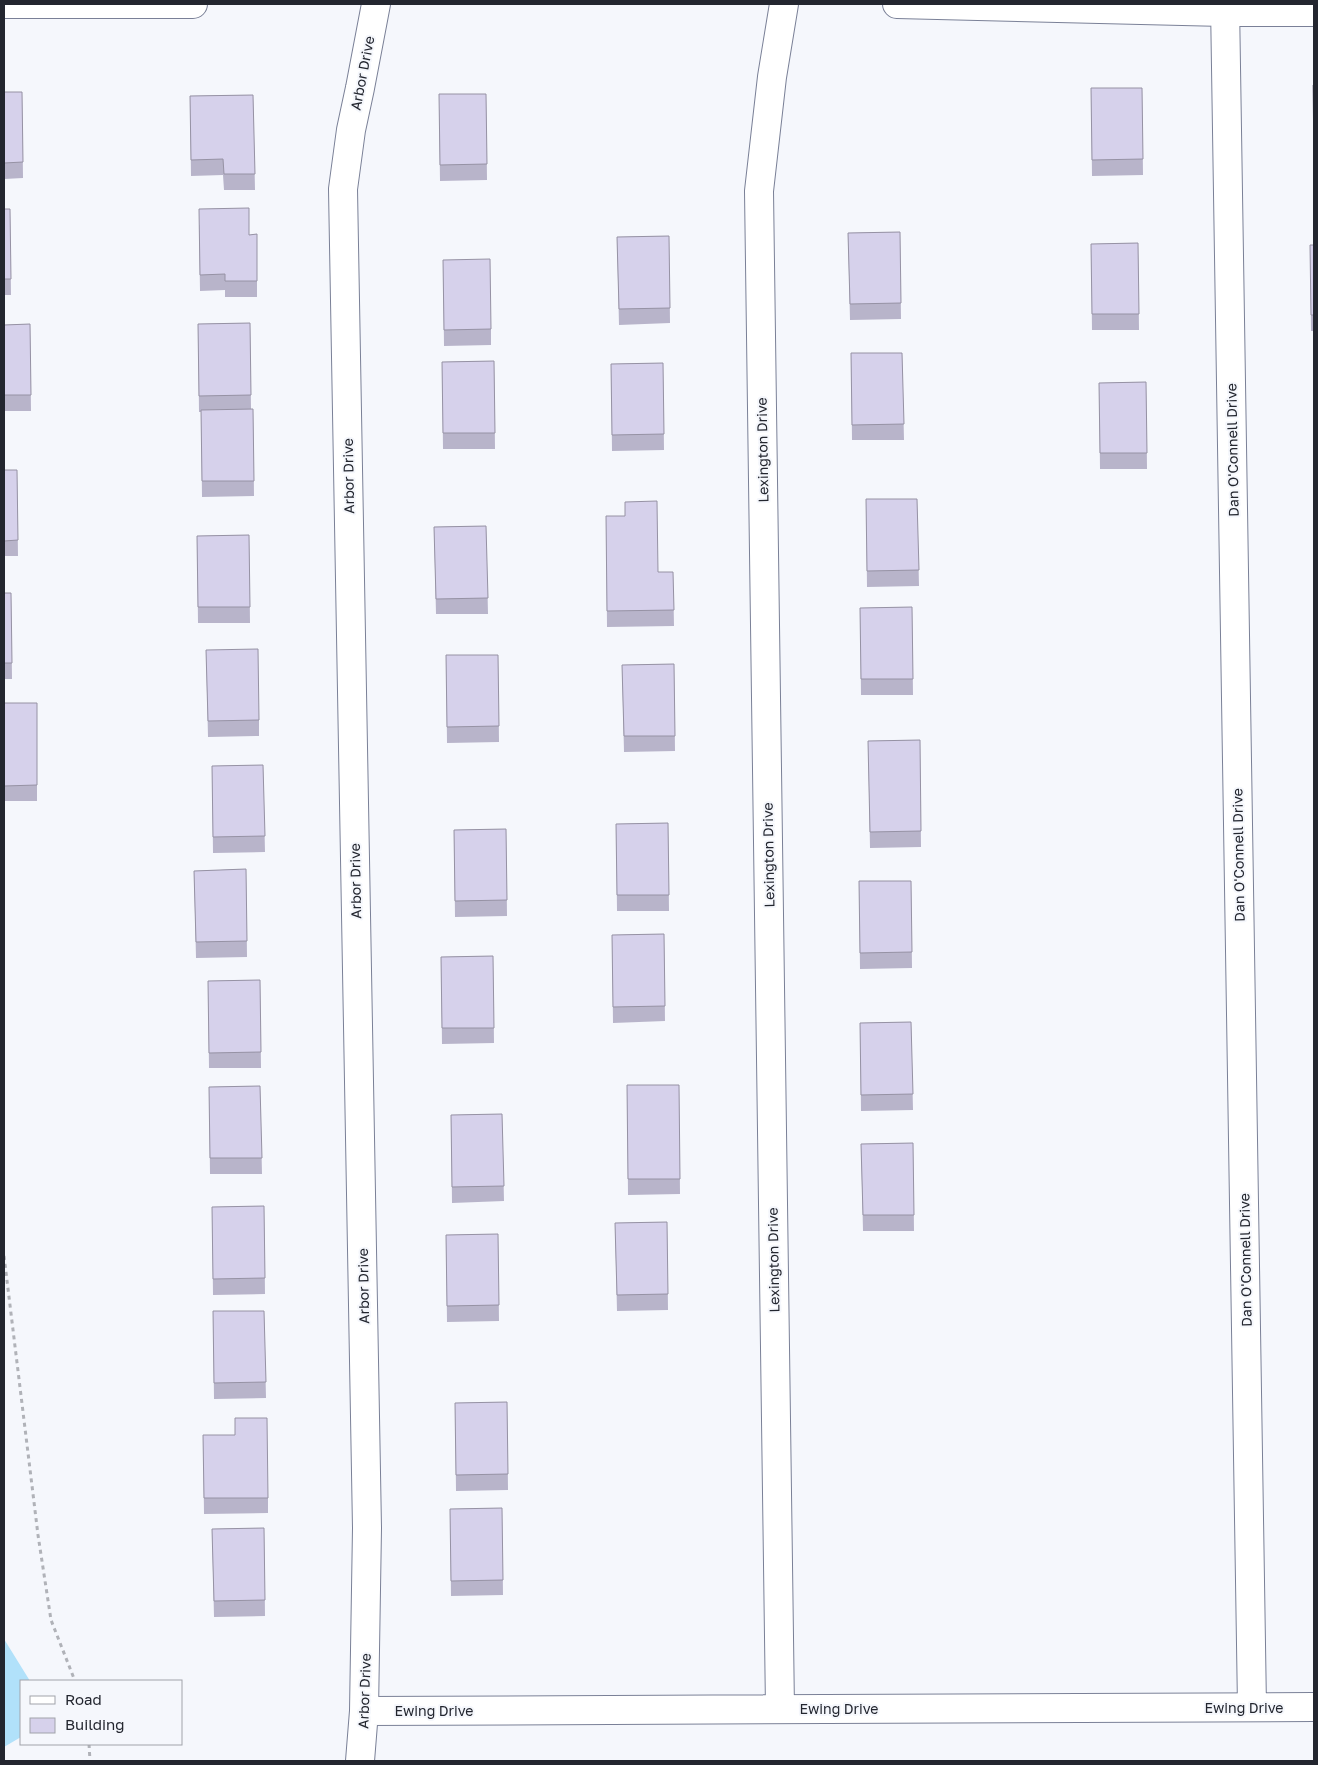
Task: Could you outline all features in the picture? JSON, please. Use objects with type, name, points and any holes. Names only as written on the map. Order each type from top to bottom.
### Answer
[{"type":"street","points":[[4,4],[193,4]]},
{"type":"street","name":"Arbor Drive","points":[[360,1761],[364,1711],[367,1528],[343,189],[350,130],[376,4]]},
{"type":"street","name":"Lexington Drive","points":[[780,1709],[759,191],[772,77],[784,4]]},
{"type":"street","points":[[897,4],[1225,8],[1314,12]]},
{"type":"street","name":"Dan O'Connell Drive","points":[[1225,8],[1252,1707]]},
{"type":"street","name":"Ewing Drive","points":[[364,1711],[1314,1707]]},
{"type":"path","points":[[4,1256],[36,1516],[51,1620],[75,1680]]},
{"type":"path","points":[[89,1745],[90,1761]]},
{"type":"water","points":[[4,1639],[29,1680],[20,1680],[20,1738],[4,1747]]},
{"type":"building","points":[[1313,85],[1314,85],[1314,155]]},
{"type":"building","points":[[1091,88],[1142,88],[1143,159],[1092,160]]},
{"type":"building","points":[[4,92],[22,92],[23,162],[4,163]]},
{"type":"building","points":[[439,94],[486,94],[487,164],[440,165]]},
{"type":"building","points":[[253,95],[255,174],[224,174],[223,159],[191,160],[190,96]]},
{"type":"building","points":[[249,208],[249,235],[257,234],[257,281],[225,281],[225,274],[200,275],[199,209]]},
{"type":"building","points":[[4,209],[10,209],[11,279],[4,279]]},
{"type":"building","points":[[900,232],[901,303],[850,304],[848,233]]},
{"type":"building","points":[[669,236],[670,308],[619,309],[617,237]]},
{"type":"building","points":[[1138,243],[1139,314],[1092,314],[1091,244]]},
{"type":"building","points":[[1310,245],[1314,245],[1314,315],[1311,315]]},
{"type":"building","points":[[490,259],[491,329],[444,330],[443,260]]},
{"type":"building","points":[[250,323],[251,395],[199,396],[198,324]]},
{"type":"building","points":[[30,324],[31,395],[4,395],[4,325]]},
{"type":"building","points":[[851,353],[902,353],[904,424],[852,425]]},
{"type":"building","points":[[494,361],[495,433],[443,433],[442,362]]},
{"type":"building","points":[[663,363],[664,434],[612,435],[611,364]]},
{"type":"building","points":[[1146,382],[1147,453],[1100,453],[1099,383]]},
{"type":"building","points":[[253,409],[254,481],[202,481],[201,410]]},
{"type":"building","points":[[4,470],[17,470],[18,540],[4,541]]},
{"type":"building","points":[[866,499],[917,499],[919,570],[867,571]]},
{"type":"building","points":[[657,501],[658,572],[673,572],[674,610],[607,611],[606,516],[625,516],[625,502]]},
{"type":"building","points":[[486,526],[488,598],[436,599],[434,527]]},
{"type":"building","points":[[249,535],[250,607],[198,607],[197,536]]},
{"type":"building","points":[[4,593],[11,593],[12,663],[4,663]]},
{"type":"building","points":[[912,607],[913,679],[861,679],[860,608]]},
{"type":"building","points":[[258,649],[259,720],[208,721],[206,650]]},
{"type":"building","points":[[446,655],[498,655],[499,726],[447,727]]},
{"type":"building","points":[[674,664],[675,736],[624,736],[622,665]]},
{"type":"building","points":[[4,703],[37,703],[37,785],[4,786]]},
{"type":"building","points":[[920,740],[921,831],[870,832],[868,741]]},
{"type":"building","points":[[263,765],[265,836],[213,837],[212,766]]},
{"type":"building","points":[[668,823],[669,895],[617,895],[616,824]]},
{"type":"building","points":[[506,829],[507,900],[455,901],[454,830]]},
{"type":"building","points":[[246,869],[247,941],[196,942],[194,871]]},
{"type":"building","points":[[859,881],[911,881],[912,952],[860,953]]},
{"type":"building","points":[[664,934],[665,1006],[613,1007],[612,935]]},
{"type":"building","points":[[493,956],[494,1028],[442,1028],[441,957]]},
{"type":"building","points":[[260,980],[261,1052],[209,1053],[208,981]]},
{"type":"building","points":[[911,1022],[913,1094],[861,1095],[860,1023]]},
{"type":"building","points":[[627,1085],[679,1085],[680,1179],[628,1179]]},
{"type":"building","points":[[260,1086],[262,1158],[210,1158],[209,1087]]},
{"type":"building","points":[[502,1114],[504,1186],[452,1187],[451,1115]]},
{"type":"building","points":[[913,1143],[914,1215],[863,1215],[861,1144]]},
{"type":"building","points":[[264,1206],[265,1278],[213,1279],[212,1207]]},
{"type":"building","points":[[667,1222],[668,1294],[617,1295],[615,1223]]},
{"type":"building","points":[[498,1234],[499,1305],[447,1306],[446,1235]]},
{"type":"building","points":[[213,1311],[264,1311],[266,1382],[214,1383]]},
{"type":"building","points":[[507,1402],[508,1474],[456,1475],[455,1403]]},
{"type":"building","points":[[235,1418],[267,1418],[268,1498],[204,1498],[203,1435],[235,1435]]},
{"type":"building","points":[[502,1508],[503,1580],[451,1581],[450,1509]]},
{"type":"building","points":[[264,1528],[265,1600],[214,1601],[212,1529]]}]
